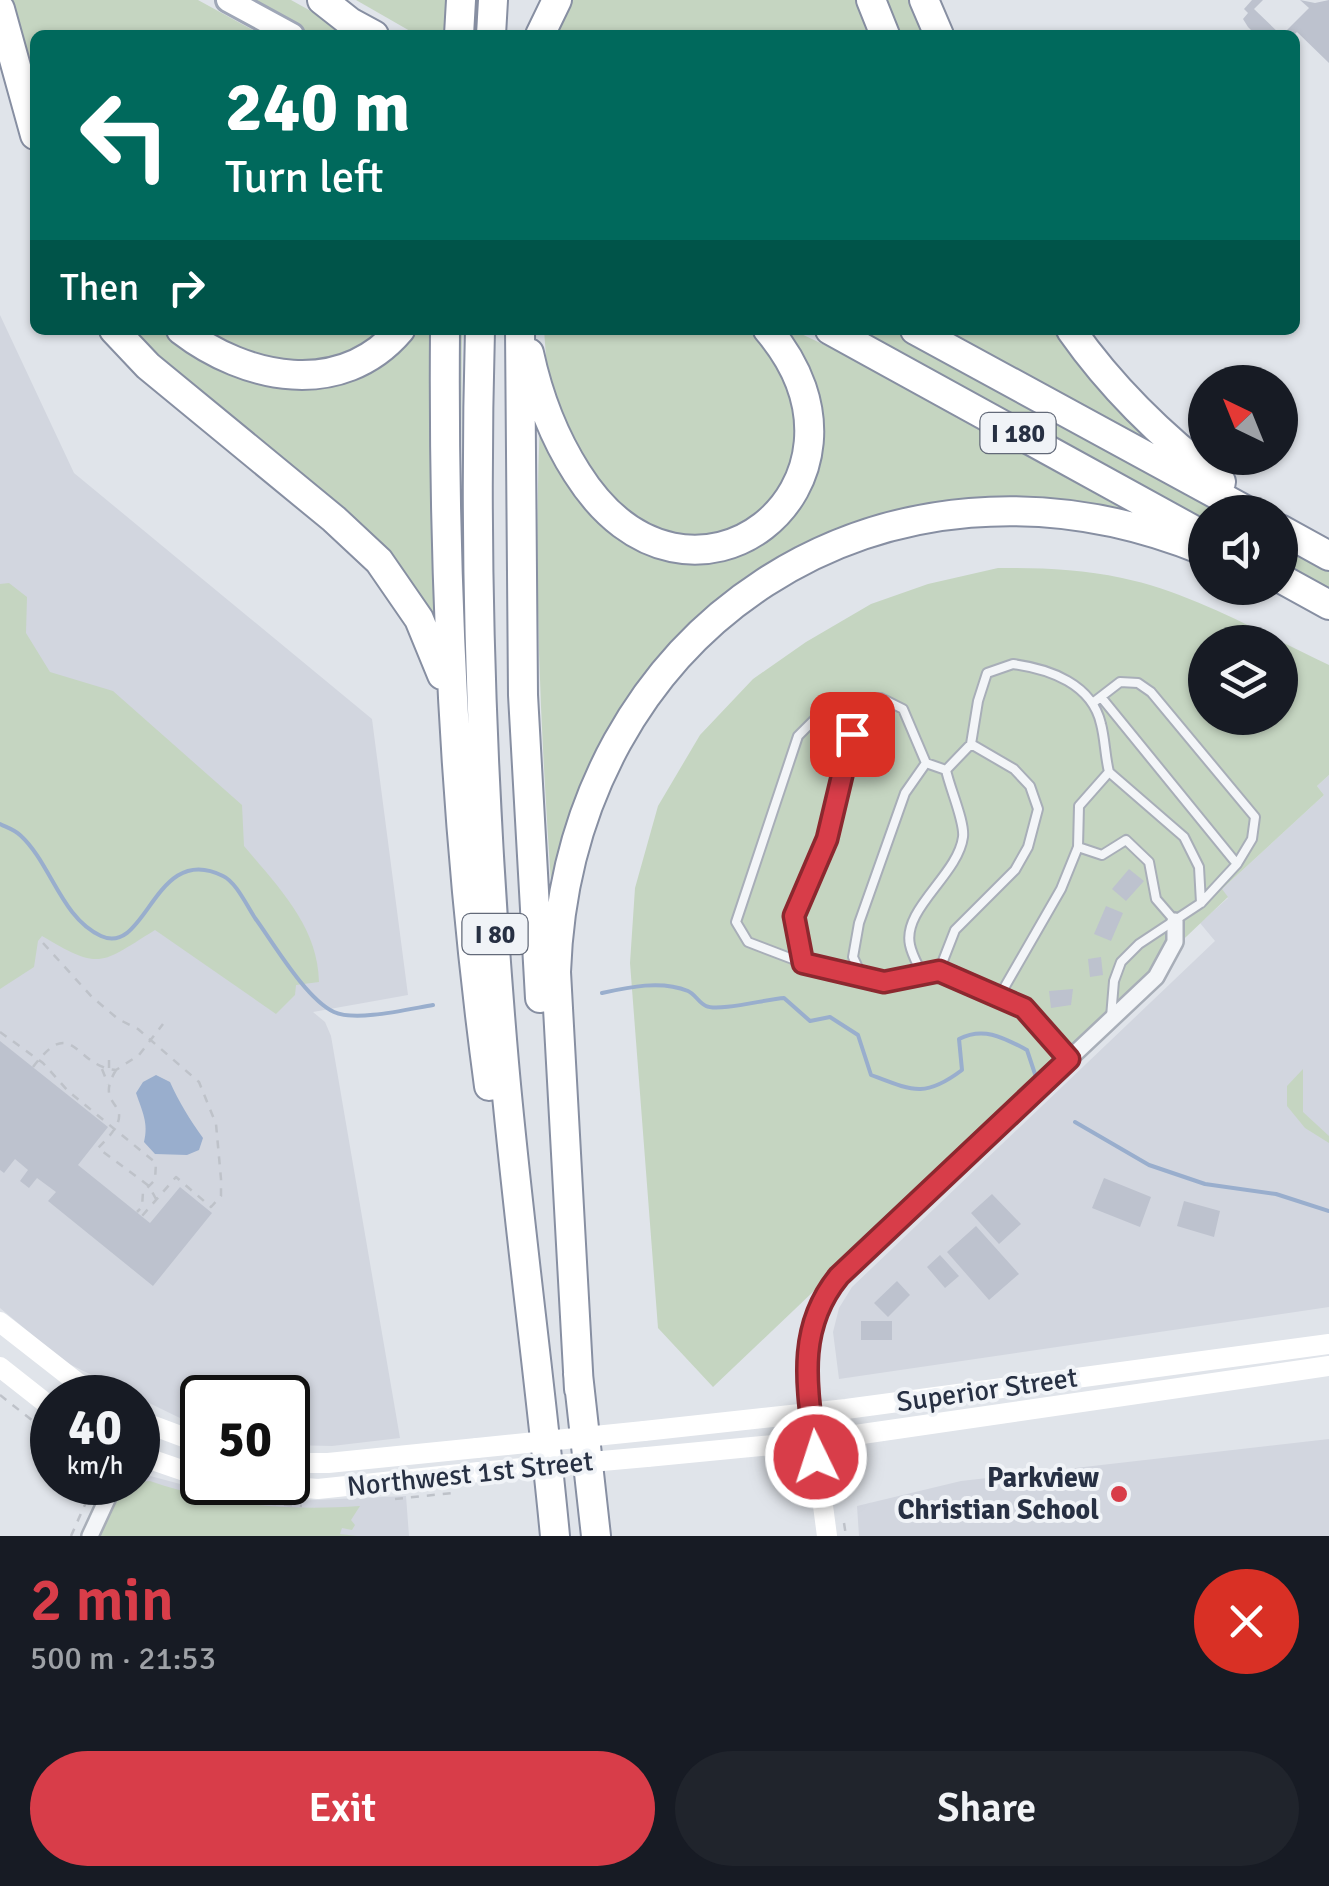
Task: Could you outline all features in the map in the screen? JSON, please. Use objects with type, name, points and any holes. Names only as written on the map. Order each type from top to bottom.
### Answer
[{"type":"highway","points":[[322,0],[362,28]]},
{"type":"highway","points":[[459,30],[461,0]]},
{"type":"highway","points":[[491,30],[493,0]]},
{"type":"highway","points":[[536,0],[537,30]]},
{"type":"highway","points":[[540,30],[557,0]]},
{"type":"highway","points":[[870,0],[882,30]]},
{"type":"highway","points":[[924,0],[937,30]]},
{"type":"highway","points":[[0,9],[30,117]]},
{"type":"highway","points":[[119,335],[148,366],[334,518],[379,561],[400,589],[433,651],[443,680],[454,742]]},
{"type":"highway","points":[[189,335],[228,359],[253,368],[305,376],[326,375],[364,361],[394,335]]},
{"type":"highway","points":[[445,335],[447,593],[454,742],[479,1015],[496,1147],[536,1375]]},
{"type":"highway","name":"I 80","points":[[480,335],[478,518],[489,845],[507,1098],[555,1536]]},
{"type":"highway","name":"I 80","points":[[522,335],[520,562],[530,849],[547,1096],[596,1536]]},
{"type":"highway","points":[[523,335],[556,435],[585,486],[606,512],[634,534],[652,543],[684,550],[720,547],[754,533],[784,506],[804,471],[810,439],[806,399],[786,355],[772,335]]},
{"type":"highway","name":"I 180","points":[[839,335],[1188,527]]},
{"type":"highway","name":"I 180","points":[[924,335],[1218,495]]},
{"type":"highway","points":[[1075,335],[1119,392],[1150,424],[1240,495]]},
{"type":"highway","points":[[580,1388],[564,1150],[556,972],[558,934],[563,890],[582,816],[616,742],[656,682],[684,650],[751,593],[822,552],[899,524],[974,511],[1050,511],[1126,523],[1188,545]]},
{"type":"highway","points":[[1298,538],[1329,556]]},
{"type":"highway","points":[[1298,588],[1329,605]]},
{"type":"main road","points":[[228,0],[283,30]]},
{"type":"main road","points":[[310,0],[362,28]]},
{"type":"main road","points":[[0,1322],[68,1375]]},
{"type":"main road","name":"Superior Street","points":[[644,1430],[812,1413],[1329,1344]]},
{"type":"main road","name":"Superior Street","points":[[647,1457],[814,1441],[1329,1366]]},
{"type":"main road","points":[[0,1367],[30,1391]]},
{"type":"main road","points":[[812,1413],[827,1536]]},
{"type":"main road","name":"Northwest 1st Street","points":[[310,1462],[644,1430]]},
{"type":"main road","name":"Northwest 1st Street","points":[[310,1488],[647,1457]]},
{"type":"street","points":[[812,1413],[807,1357],[812,1320],[823,1295],[1156,977],[1175,942],[1175,922]]},
{"type":"street","points":[[90,1536],[104,1505]]},
{"type":"lane","points":[[946,770],[972,744],[978,701],[987,673],[1014,664],[1040,668],[1068,680],[1098,700],[1238,864]]},
{"type":"lane","points":[[1098,700],[1120,682],[1138,683],[1151,692],[1255,816],[1252,840],[1238,864],[1200,903],[1139,944],[1121,962],[1114,981],[1111,1019]]},
{"type":"lane","points":[[946,770],[926,763],[902,709],[881,698],[823,712],[798,736],[736,922],[748,942],[803,963],[884,982],[939,971],[1000,995],[1024,1008],[1069,1059]]},
{"type":"lane","points":[[1098,700],[1109,772],[1184,837],[1199,867],[1200,903]]},
{"type":"lane","points":[[803,963],[794,916],[827,839],[860,701]]},
{"type":"lane","points":[[939,971],[955,930],[1015,870],[1028,847],[1038,809],[1030,786],[1014,769],[972,744]]},
{"type":"lane","points":[[862,976],[852,957],[859,924],[905,793],[926,763]]},
{"type":"lane","points":[[922,974],[909,944],[911,922],[956,859],[963,842],[964,824],[946,770]]},
{"type":"lane","points":[[1000,995],[1061,889],[1078,847],[1079,806],[1109,772]]},
{"type":"lane","points":[[1078,847],[1102,855],[1126,840],[1149,862],[1156,899],[1175,922]]},
{"type":"path","points":[[42,942],[92,998],[190,1072],[206,1094],[216,1124],[220,1196],[212,1208],[176,1177],[142,1216]]},
{"type":"path","points":[[108,1086],[116,1070],[131,1062],[162,1024]]},
{"type":"path","points":[[0,1032],[156,1163],[155,1180],[144,1192],[142,1207],[137,1212]]},
{"type":"path","points":[[33,1067],[50,1046],[61,1042],[100,1066],[116,1070]]},
{"type":"path","points":[[109,1069],[110,1059]]},
{"type":"path","points":[[100,1066],[108,1095],[119,1114],[114,1129],[98,1148],[149,1186],[156,1200]]},
{"type":"path","points":[[0,1395],[30,1419]]},
{"type":"path","points":[[836,1476],[844,1453]]},
{"type":"path","points":[[71,1536],[85,1505]]},
{"type":"path","points":[[844,1521],[846,1536]]},
{"type":"shaded area","points":[[0,315],[74,473],[372,719],[408,995],[313,1012],[325,1022],[331,1036],[400,1438],[310,1446],[310,1375],[180,1375],[180,1418],[160,1408],[160,1375],[92,1375],[65,1362],[0,1308]]},
{"type":"shaded area","points":[[1329,775],[1329,1307],[839,1379],[833,1332],[839,1308],[852,1287],[1215,941],[1200,923],[1228,898],[1221,890],[1324,795],[1317,786]]},
{"type":"shaded area","name":"Parkview Christian School","points":[[1329,1439],[1329,1536],[859,1536],[857,1506],[961,1481]]},
{"type":"shaded area","points":[[160,1479],[180,1484],[180,1505],[310,1505],[310,1500],[406,1496],[409,1536],[111,1536],[126,1505],[160,1505]]},
{"type":"green space","points":[[2,0],[198,0],[253,30],[30,30],[30,101]]},
{"type":"green space","points":[[246,0],[291,0],[345,30],[300,30]]},
{"type":"green space","points":[[356,0],[446,0],[445,30],[408,30]]},
{"type":"green space","points":[[566,0],[857,0],[869,30],[560,30]]},
{"type":"green space","points":[[879,0],[917,0],[929,30],[890,30]]},
{"type":"green space","points":[[124,335],[174,335],[204,357],[296,383],[398,335],[434,335],[440,659],[411,605]]},
{"type":"green space","points":[[207,335],[377,335],[328,364],[268,362]]},
{"type":"green space","points":[[452,335],[462,335],[460,587]]},
{"type":"green space","points":[[544,335],[755,335],[777,360],[793,392],[799,436],[787,480],[753,520],[726,534],[665,538],[636,524],[589,479],[548,382]]},
{"type":"green space","points":[[780,335],[804,335],[835,350],[1146,522],[1095,511],[834,539],[651,679],[558,896],[552,897],[539,659],[540,421],[573,485],[700,556],[811,472]]},
{"type":"green space","points":[[859,335],[905,335],[1197,495],[1188,495],[1188,517]]},
{"type":"green space","points":[[952,335],[1068,335],[1162,450]]},
{"type":"green space","points":[[1298,552],[1329,569],[1329,594],[1298,577]]},
{"type":"green space","points":[[998,568],[1122,578],[1188,599],[1188,605],[1204,605],[1247,625],[1188,625],[1188,735],[1298,735],[1298,650],[1329,665],[1329,775],[1317,786],[1324,795],[1222,889],[1228,897],[713,1387],[658,1328],[630,963],[635,888],[658,806],[700,735],[753,679],[871,604],[928,584]]},
{"type":"green space","points":[[9,583],[27,597],[26,633],[50,672],[113,691],[242,805],[244,846],[294,908],[317,962],[319,982],[296,985],[295,995],[276,1014],[155,930],[100,959],[77,955],[42,936],[34,967],[0,989],[0,584]]},
{"type":"green space","points":[[1303,1069],[1303,1112],[1329,1136],[1329,1143],[1305,1128],[1287,1106],[1287,1086]]},
{"type":"green space","points":[[160,1484],[180,1490],[180,1505],[360,1506],[351,1520],[355,1525],[352,1530],[342,1528],[340,1534],[357,1536],[100,1536],[115,1505],[160,1505]]},
{"type":"water","points":[[156,1075],[170,1082],[203,1138],[199,1150],[187,1155],[155,1154],[144,1142],[145,1123],[136,1093],[143,1082]]},
{"type":"building","points":[[1252,0],[1263,0],[1254,9],[1276,30],[1251,30],[1243,19],[1248,13],[1244,9]]},
{"type":"building","points":[[1300,0],[1329,0],[1329,63],[1300,35],[1300,30],[1287,30],[1309,8]]},
{"type":"building","points":[[1129,869],[1144,881],[1126,901],[1112,889]]},
{"type":"building","points":[[1106,906],[1123,913],[1111,941],[1094,934]]},
{"type":"building","points":[[1101,957],[1103,975],[1090,977],[1088,959]]},
{"type":"building","points":[[1073,989],[1071,1005],[1051,1008],[1049,991]]},
{"type":"building","points":[[0,1041],[108,1127],[78,1165],[150,1223],[180,1187],[212,1213],[153,1286],[48,1201],[56,1192],[37,1178],[29,1188],[20,1181],[28,1170],[15,1159],[4,1173],[0,1170]]},
{"type":"building","points":[[1104,1178],[1151,1197],[1140,1227],[1092,1208]]},
{"type":"building","points":[[992,1194],[1021,1224],[999,1244],[971,1213]]},
{"type":"building","points":[[1184,1201],[1220,1211],[1214,1237],[1177,1226]]},
{"type":"building","points":[[976,1226],[1019,1274],[989,1300],[947,1252]]},
{"type":"building","points":[[940,1255],[959,1276],[945,1288],[927,1267]]},
{"type":"building","points":[[897,1281],[910,1295],[888,1317],[874,1303]]},
{"type":"building","points":[[861,1321],[892,1321],[892,1340],[861,1340]]},
{"type":"waterway","points":[[0,824],[18,833],[31,847],[76,917],[101,936],[117,938],[130,931],[166,885],[181,874],[200,869],[232,883],[302,983],[334,1012],[369,1015],[433,1005]]},
{"type":"waterway","points":[[602,993],[667,986],[688,991],[712,1007],[784,998],[810,1021],[830,1017],[858,1035],[871,1075],[908,1088],[938,1085],[962,1070],[959,1039],[977,1034],[1002,1038],[1027,1050],[1036,1077]]},
{"type":"waterway","points":[[1075,1122],[1149,1165],[1205,1184],[1276,1194],[1329,1211]]},
{"type":"place","name":"Parkview Christian School","points":[[1119,1494]]},
{"type":"route","points":[[816,1457],[807,1357],[812,1320],[823,1295],[1069,1059],[1024,1008],[939,971],[884,982],[803,963],[794,916],[827,839],[852,734]]}]
